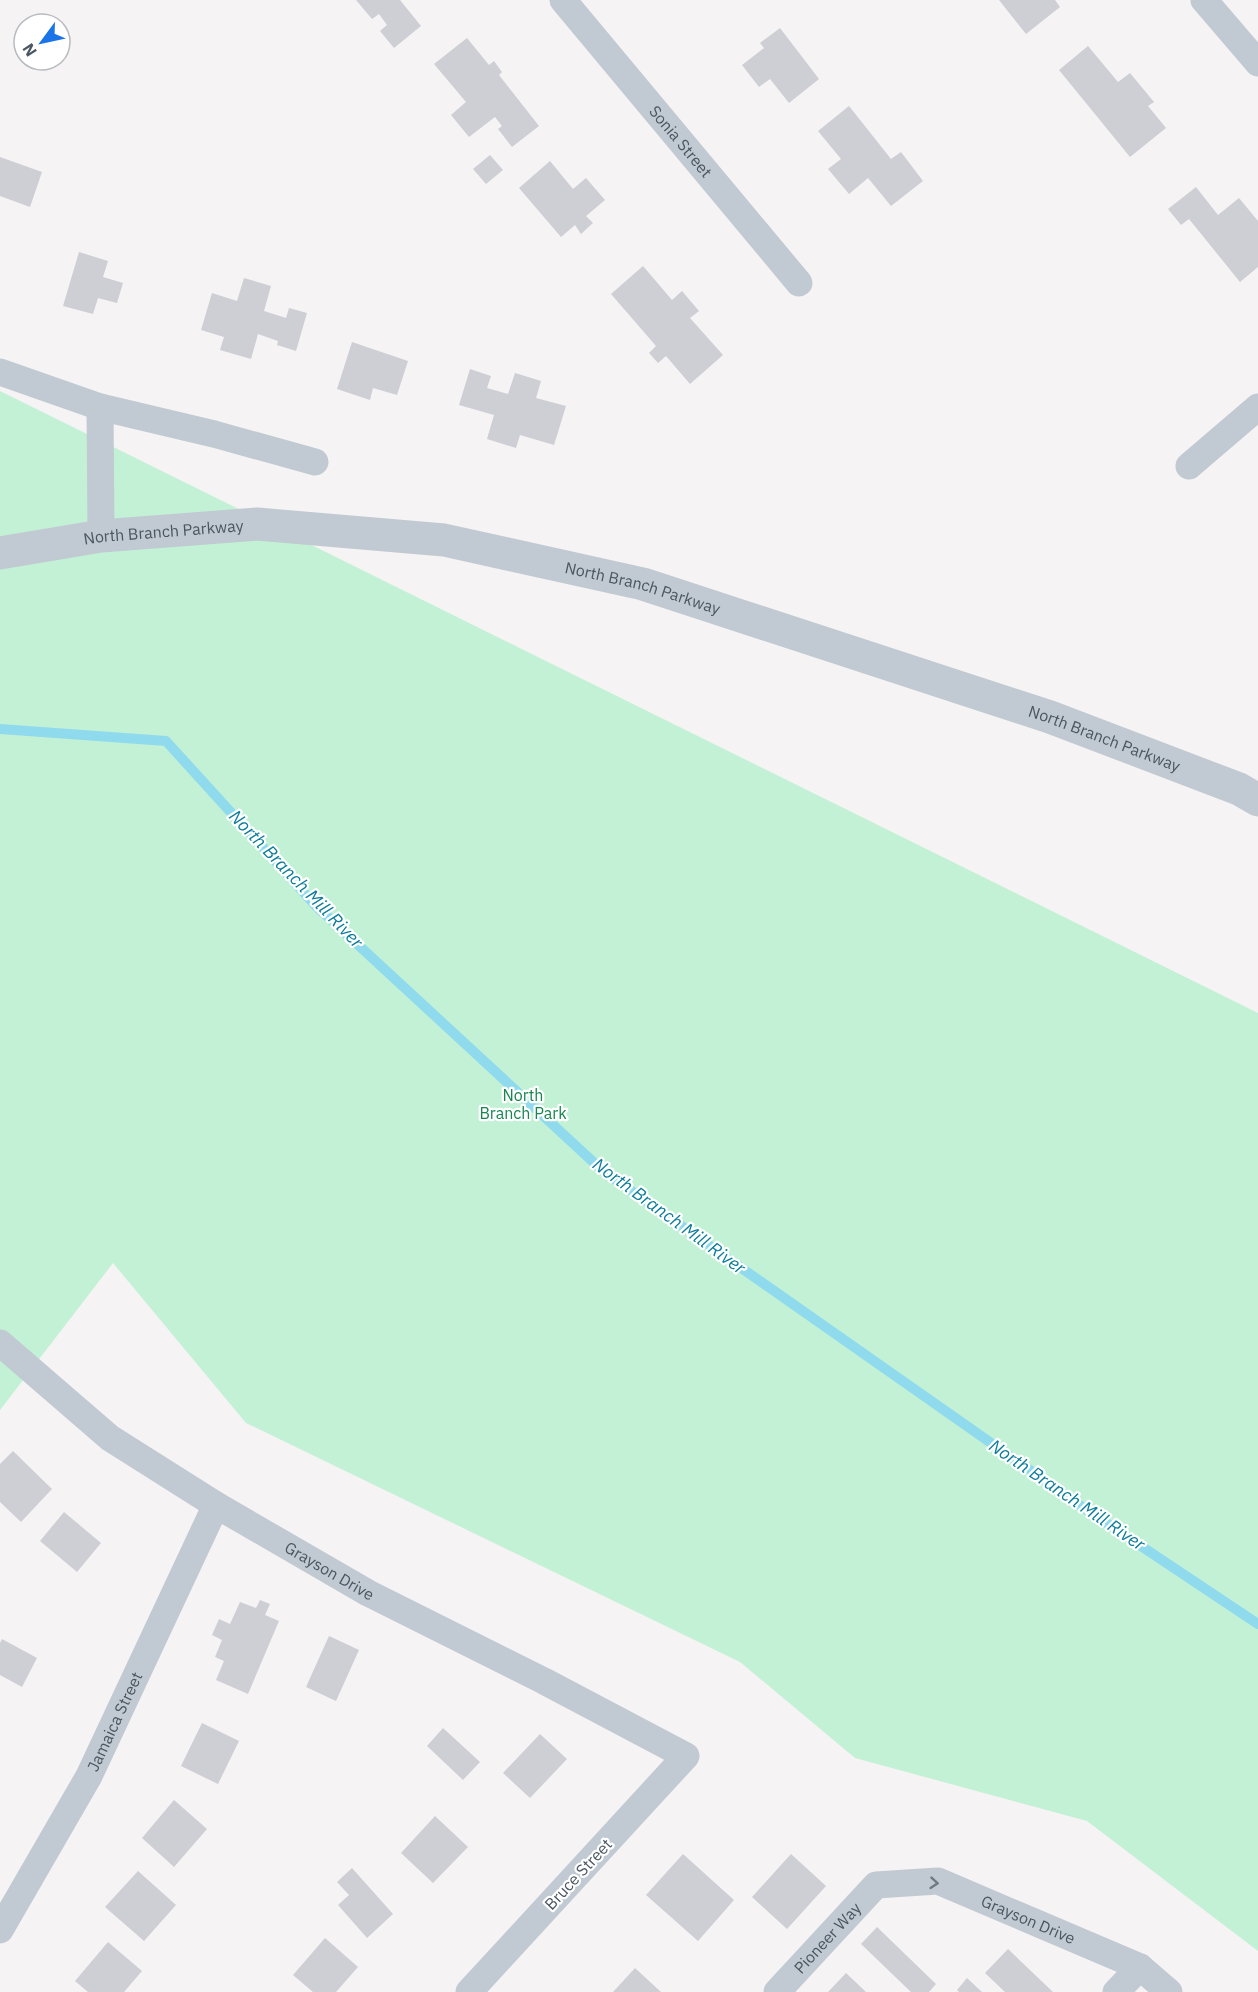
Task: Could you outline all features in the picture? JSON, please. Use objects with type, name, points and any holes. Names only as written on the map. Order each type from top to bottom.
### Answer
[{"type":"street","name":"Sonia Street","points":[[563,0],[799,283]]},
{"type":"street","points":[[1204,0],[1258,63]]},
{"type":"street","points":[[0,372],[100,407],[214,434],[315,462]]},
{"type":"street","points":[[100,407],[101,536]]},
{"type":"street","points":[[1189,466],[1258,407]]},
{"type":"street","name":"North Branch Parkway","points":[[0,553],[101,536],[257,524],[437,539],[643,584],[1050,717],[1239,789],[1258,800]]},
{"type":"street","name":"Grayson Drive","points":[[0,1343],[110,1438],[216,1505],[368,1593],[544,1681],[686,1756]]},
{"type":"street","name":"Jamaica Street","points":[[0,1930],[89,1776],[216,1505]]},
{"type":"street","name":"Bruce Street","points":[[469,1992],[686,1756]]},
{"type":"street","name":"Grayson Drive","points":[[876,1884],[938,1881],[1140,1966],[1169,1992]]},
{"type":"street","name":"Pioneer Way","points":[[777,1992],[876,1884]]},
{"type":"street","points":[[1116,1992],[1140,1966]]},
{"type":"green space","name":"North Branch Park","points":[[0,391],[1258,1013],[1258,1951],[1087,1821],[855,1758],[740,1662],[246,1423],[113,1263],[0,1410]]},
{"type":"building","points":[[356,0],[400,0],[421,26],[394,48],[380,31],[387,25],[379,14],[372,19]]},
{"type":"building","points":[[999,0],[1055,0],[1060,7],[1026,34]]},
{"type":"building","points":[[780,28],[819,79],[789,103],[770,79],[759,87],[742,65],[764,48],[760,43]]},
{"type":"building","points":[[467,38],[489,65],[494,61],[502,72],[499,75],[539,126],[512,147],[498,129],[502,126],[495,117],[469,137],[451,115],[466,102],[434,64]]},
{"type":"building","points":[[1088,46],[1118,82],[1130,73],[1154,102],[1148,106],[1166,128],[1130,157],[1059,70]]},
{"type":"building","points":[[849,106],[891,159],[901,152],[923,181],[891,206],[868,178],[849,194],[828,169],[841,159],[818,131]]},
{"type":"building","points":[[490,155],[503,170],[486,184],[473,169]]},
{"type":"building","points":[[0,157],[42,172],[30,207],[0,196]]},
{"type":"building","points":[[550,161],[573,189],[586,178],[605,200],[586,216],[593,223],[581,234],[575,225],[561,237],[519,188]]},
{"type":"building","points":[[1196,187],[1218,215],[1239,198],[1258,221],[1258,267],[1240,282],[1189,219],[1181,225],[1168,209]]},
{"type":"building","points":[[79,252],[108,261],[103,277],[123,283],[117,303],[98,298],[93,314],[63,306]]},
{"type":"building","points":[[643,266],[672,300],[682,291],[699,311],[690,318],[723,355],[690,384],[666,356],[658,363],[649,353],[656,346],[611,294]]},
{"type":"building","points":[[244,278],[271,286],[264,311],[286,318],[289,308],[307,313],[296,351],[277,345],[278,341],[258,334],[251,359],[220,350],[224,337],[201,330],[212,293],[237,301]]},
{"type":"building","points":[[352,342],[408,361],[397,395],[373,388],[370,400],[337,389]]},
{"type":"building","points":[[470,369],[491,376],[487,388],[508,394],[515,373],[541,381],[536,398],[566,406],[554,445],[520,435],[516,448],[487,439],[494,415],[459,405]]},
{"type":"building","points":[[13,1451],[52,1489],[21,1522],[0,1502],[0,1464]]},
{"type":"building","points":[[64,1512],[101,1543],[77,1572],[40,1541]]},
{"type":"building","points":[[260,1600],[270,1604],[265,1615],[279,1621],[248,1694],[216,1680],[224,1661],[215,1657],[222,1640],[212,1635],[219,1619],[230,1624],[240,1602],[256,1608]]},
{"type":"building","points":[[329,1636],[359,1650],[336,1701],[306,1687]]},
{"type":"building","points":[[2,1639],[37,1658],[22,1687],[0,1675]]},
{"type":"building","points":[[202,1723],[239,1741],[218,1784],[181,1766]]},
{"type":"building","points":[[443,1728],[480,1762],[463,1780],[427,1746]]},
{"type":"building","points":[[540,1734],[567,1759],[530,1798],[503,1773]]},
{"type":"building","points":[[174,1800],[207,1829],[174,1867],[142,1838]]},
{"type":"building","points":[[435,1816],[468,1847],[433,1883],[401,1853]]},
{"type":"building","points":[[683,1854],[734,1900],[698,1941],[646,1895]]},
{"type":"building","points":[[791,1854],[826,1886],[787,1929],[752,1897]]},
{"type":"building","points":[[352,1868],[393,1914],[367,1938],[338,1905],[349,1895],[337,1882]]},
{"type":"building","points":[[138,1871],[176,1905],[144,1941],[105,1907]]},
{"type":"building","points":[[877,1927],[936,1984],[929,1992],[911,1992],[861,1944]]},
{"type":"building","points":[[325,1938],[358,1967],[336,1992],[313,1992],[293,1975]]},
{"type":"building","points":[[108,1942],[142,1971],[124,1992],[88,1992],[75,1981]]},
{"type":"building","points":[[1008,1949],[1053,1992],[1005,1992],[985,1973]]},
{"type":"building","points":[[635,1968],[661,1992],[613,1992]]},
{"type":"building","points":[[846,1973],[866,1992],[828,1992]]},
{"type":"building","points":[[967,1978],[982,1992],[959,1992],[957,1990]]},
{"type":"waterway","name":"North Branch Mill River","points":[[0,729],[166,741],[316,906],[603,1171],[1081,1506],[1258,1624]]}]
